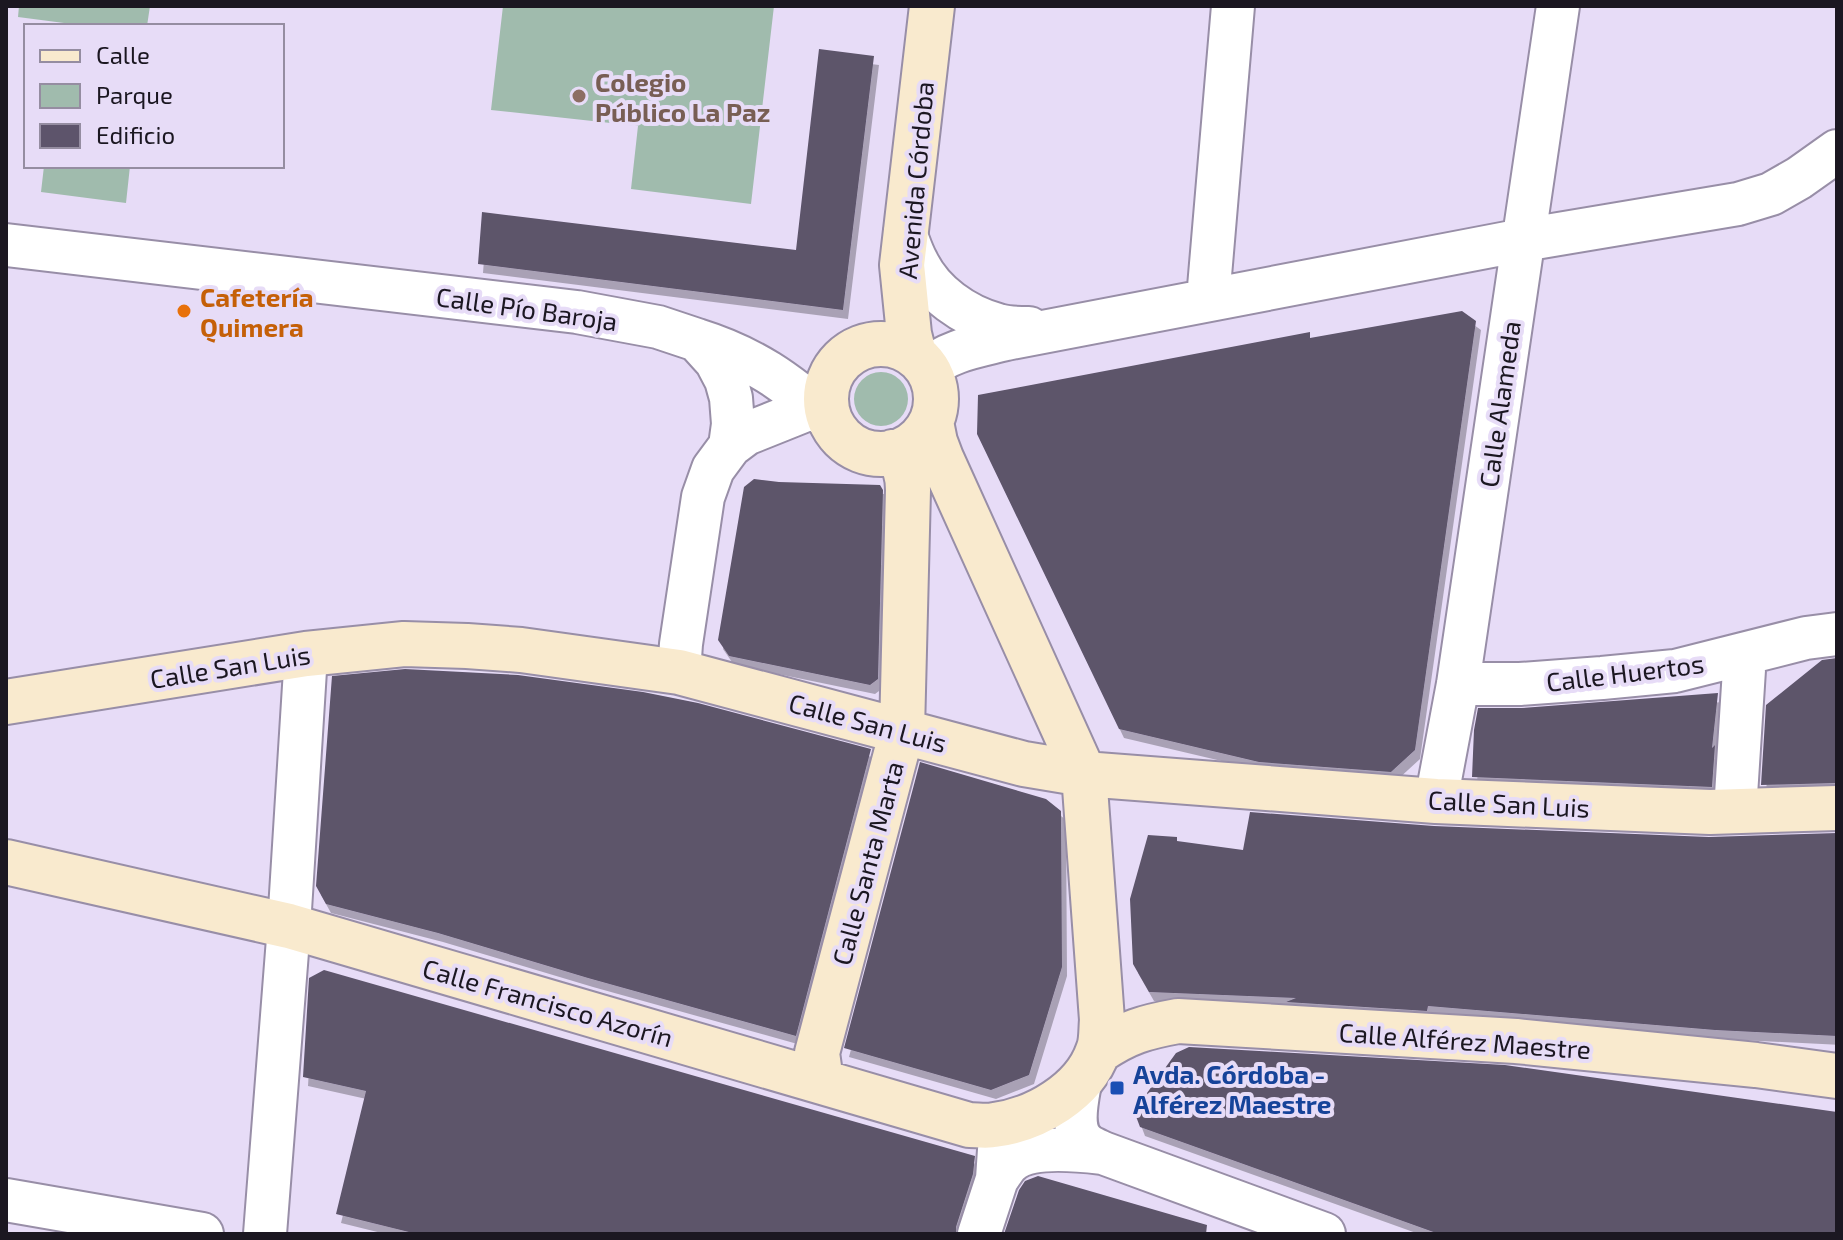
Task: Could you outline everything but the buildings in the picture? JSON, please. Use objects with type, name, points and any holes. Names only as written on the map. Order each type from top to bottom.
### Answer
[{"type":"main road","name":"Avenida Córdoba","points":[[921,362],[909,334],[904,249],[932,6]]},
{"type":"main road","points":[[863,346],[886,311],[904,249]]},
{"type":"main road","points":[[881,343],[898,346],[921,362],[936,388],[937,397],[931,422],[922,436],[912,444],[881,454],[857,448],[836,432],[823,405],[830,376],[849,353],[863,346],[881,343]]},
{"type":"main road","points":[[931,422],[941,458],[1084,774],[1102,1020],[1089,1067]]},
{"type":"main road","name":"Calle Santa Marta","points":[[826,1082],[820,1074],[817,1053],[902,731],[908,476],[893,452]]},
{"type":"main road","name":"Calle San Luis","points":[[6,702],[306,654],[404,644],[467,646],[521,650],[679,672],[1024,764],[1084,774],[1436,801],[1710,812],[1837,808]]},
{"type":"main road","name":"Calle Francisco Azorín","points":[[6,862],[289,926],[969,1125],[992,1126],[1046,1109],[1089,1067]]},
{"type":"main road","name":"Calle Alférez Maestre","points":[[1089,1067],[1118,1038],[1143,1027],[1178,1021],[1516,1041],[1741,1063],[1837,1076]]},
{"type":"street","points":[[1208,299],[1233,6]]},
{"type":"street","name":"Calle Alameda","points":[[1436,801],[1458,684],[1558,6]]},
{"type":"street","points":[[921,362],[1006,339],[1208,299],[1523,240],[1738,204],[1771,194],[1837,151]]},
{"type":"street","name":"Calle Pío Baroja","points":[[6,245],[577,312],[658,327],[727,349],[823,405]]},
{"type":"street","points":[[904,249],[933,286],[965,312],[1000,326],[1070,326]]},
{"type":"street","points":[[697,340],[716,361],[726,380],[733,424],[730,446]]},
{"type":"street","points":[[679,672],[703,497],[713,469],[730,446],[746,434],[823,405]]},
{"type":"street","name":"Calle Huertos","points":[[1458,684],[1534,683],[1675,671],[1806,638],[1837,634]]},
{"type":"street","points":[[265,1234],[306,654]]},
{"type":"street","points":[[1735,811],[1745,654]]},
{"type":"street","points":[[1089,1067],[1076,1111],[1083,1142],[1103,1153],[1324,1234]]},
{"type":"street","points":[[979,1234],[997,1179],[999,1147],[992,1126]]},
{"type":"street","points":[[997,1179],[1010,1162],[1032,1153],[1068,1149],[1103,1153]]},
{"type":"street","points":[[6,1200],[202,1234]]},
{"type":"green space","points":[[19,6],[150,6],[147,24],[72,24],[18,17]]},
{"type":"green space","points":[[503,6],[774,6],[751,204],[631,189],[638,126],[491,110]]},
{"type":"green space","points":[[44,168],[130,168],[126,203],[41,192]]},
{"type":"green space","points":[[881,372],[900,380],[908,399],[900,418],[881,426],[862,418],[854,399],[862,380]]},
{"type":"place","name":"Colegio Público La Paz","points":[[579,96]]},
{"type":"place","name":"Cafetería Quimera","points":[[184,311]]},
{"type":"place","name":"Avda. Córdoba - Alférez Maestre","points":[[1117,1088]]}]
